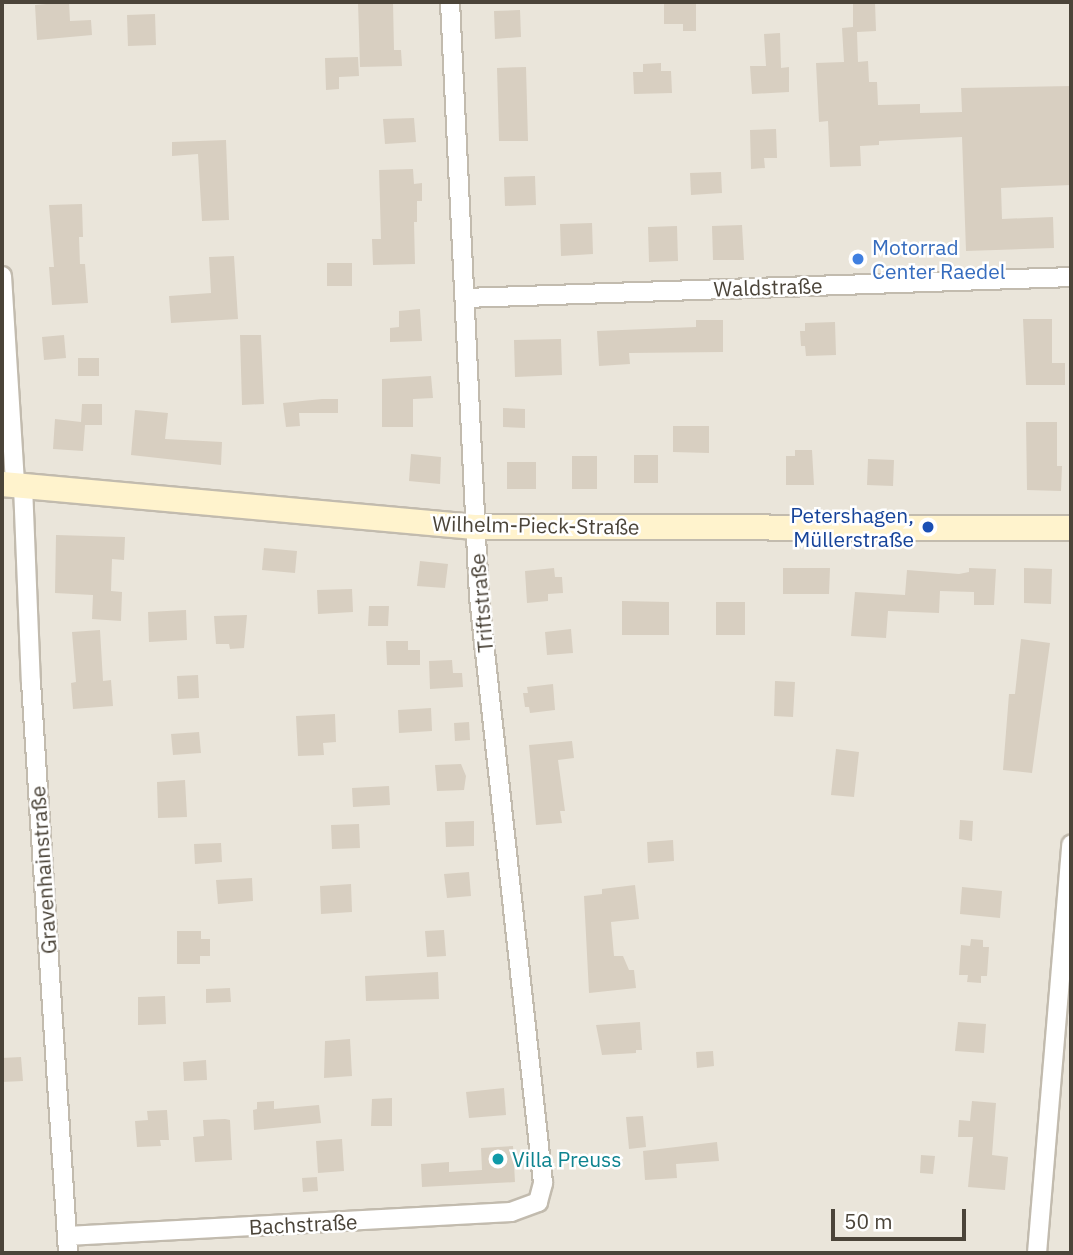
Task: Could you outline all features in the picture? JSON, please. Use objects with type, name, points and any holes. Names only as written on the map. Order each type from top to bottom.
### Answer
[{"type":"street","name":"Triftstraße","points":[[450,2],[479,597],[543,1183],[538,1202]]},
{"type":"street","name":"Gravenhainstraße","points":[[2,276],[13,485],[31,682],[67,1245]]},
{"type":"street","name":"Waldstraße","points":[[465,298],[1071,277]]},
{"type":"street","name":"Wilhelm-Pieck-Straße","points":[[13,485],[476,527],[1071,528]]},
{"type":"street","points":[[1037,1253],[1071,844]]},
{"type":"street","name":"Bachstraße","points":[[67,1245],[512,1212],[538,1202]]},
{"type":"shaded area","points":[[2,2],[1071,2],[1071,1253],[2,1253]]},
{"type":"building","points":[[69,2],[70,21],[91,20],[92,35],[37,40],[35,5]]},
{"type":"building","points":[[358,2],[393,2],[394,50],[401,50],[402,66],[360,67]]},
{"type":"building","points":[[664,2],[696,2],[696,31],[683,31],[683,24],[664,24]]},
{"type":"building","points":[[853,2],[875,2],[876,31],[857,32],[858,62],[868,61],[869,82],[877,82],[878,105],[920,104],[920,113],[962,112],[961,88],[1071,86],[1071,185],[1001,188],[1002,219],[1053,217],[1054,248],[966,251],[962,137],[879,141],[879,145],[860,146],[861,166],[830,167],[828,121],[819,122],[816,63],[844,62],[842,28],[853,27]]},
{"type":"building","points":[[520,10],[521,37],[495,39],[494,11]]},
{"type":"building","points":[[155,14],[156,45],[128,46],[127,15]]},
{"type":"building","points":[[780,33],[781,68],[789,67],[789,92],[752,94],[750,66],[766,66],[764,34]]},
{"type":"building","points":[[358,57],[359,76],[339,77],[339,89],[326,90],[325,58]]},
{"type":"building","points":[[661,63],[661,71],[671,71],[672,93],[634,94],[633,72],[643,72],[643,64]]},
{"type":"building","points":[[526,67],[528,141],[499,141],[497,68]]},
{"type":"building","points":[[414,118],[416,142],[385,144],[383,119]]},
{"type":"building","points":[[776,129],[777,158],[764,158],[765,168],[751,169],[750,130]]},
{"type":"building","points":[[226,140],[229,220],[202,221],[198,154],[172,156],[172,142]]},
{"type":"building","points":[[413,169],[414,184],[422,183],[422,201],[417,201],[417,222],[414,222],[415,264],[373,265],[372,239],[381,239],[379,170]]},
{"type":"building","points":[[721,172],[722,193],[691,195],[690,173]]},
{"type":"building","points":[[535,176],[536,205],[505,206],[504,177]]},
{"type":"building","points":[[82,204],[80,264],[85,264],[88,303],[52,305],[49,267],[54,267],[49,205]]},
{"type":"building","points":[[592,223],[593,254],[561,256],[560,224]]},
{"type":"building","points":[[742,225],[744,260],[713,260],[712,226]]},
{"type":"building","points":[[677,226],[678,261],[649,262],[648,227]]},
{"type":"building","points":[[234,256],[238,319],[171,323],[169,296],[211,293],[209,257]]},
{"type":"building","points":[[327,263],[352,263],[352,286],[327,286]]},
{"type":"building","points":[[420,309],[422,341],[390,342],[390,328],[399,327],[399,311]]},
{"type":"building","points":[[1023,319],[1052,319],[1052,363],[1065,363],[1065,385],[1026,385]]},
{"type":"building","points":[[696,320],[723,320],[723,352],[629,353],[630,364],[599,366],[597,331],[696,327]]},
{"type":"building","points":[[835,322],[836,355],[806,356],[805,346],[801,346],[800,331],[805,331],[805,323]]},
{"type":"building","points":[[64,335],[66,358],[44,360],[42,337]]},
{"type":"building","points":[[240,335],[261,335],[264,404],[242,405]]},
{"type":"building","points":[[561,339],[562,375],[515,377],[514,340]]},
{"type":"building","points":[[78,358],[99,358],[99,376],[78,376]]},
{"type":"building","points":[[431,376],[433,398],[413,399],[413,427],[382,427],[382,379]]},
{"type":"building","points":[[338,399],[338,413],[299,413],[300,426],[286,427],[283,403]]},
{"type":"building","points":[[82,404],[102,404],[102,425],[85,425],[83,451],[53,449],[55,419],[81,422]]},
{"type":"building","points":[[503,408],[525,409],[525,428],[503,427]]},
{"type":"building","points":[[135,410],[168,413],[165,439],[222,442],[221,465],[131,455]]},
{"type":"building","points":[[1026,422],[1057,422],[1057,466],[1062,466],[1061,491],[1027,490]]},
{"type":"building","points":[[673,426],[709,426],[709,453],[673,452]]},
{"type":"building","points":[[795,450],[812,450],[814,485],[786,485],[786,456],[795,456]]},
{"type":"building","points":[[411,454],[441,457],[440,484],[409,481]]},
{"type":"building","points":[[634,455],[658,455],[658,483],[634,483]]},
{"type":"building","points":[[572,456],[597,456],[597,489],[572,489]]},
{"type":"building","points":[[868,459],[894,460],[893,486],[867,485]]},
{"type":"building","points":[[507,462],[536,462],[536,489],[507,489]]},
{"type":"building","points":[[56,535],[125,537],[124,560],[112,559],[111,591],[122,592],[121,621],[92,619],[93,595],[55,593]]},
{"type":"building","points":[[264,548],[297,551],[295,573],[262,570]]},
{"type":"building","points":[[420,561],[448,564],[445,588],[417,586]]},
{"type":"building","points":[[554,568],[555,577],[562,577],[563,593],[548,594],[548,601],[527,603],[525,571]]},
{"type":"building","points":[[783,568],[830,568],[829,594],[783,594]]},
{"type":"building","points":[[969,568],[996,569],[994,605],[974,605],[974,592],[940,591],[939,613],[888,611],[886,638],[851,636],[855,592],[905,595],[907,570],[959,574],[969,572]]},
{"type":"building","points":[[1024,568],[1052,569],[1051,604],[1024,603]]},
{"type":"building","points":[[352,589],[353,612],[318,614],[317,590]]},
{"type":"building","points":[[622,601],[669,602],[669,635],[622,635]]},
{"type":"building","points":[[716,602],[745,602],[745,635],[716,635]]},
{"type":"building","points":[[369,606],[389,606],[388,626],[368,626]]},
{"type":"building","points":[[186,610],[187,640],[149,642],[148,612]]},
{"type":"building","points":[[247,615],[244,648],[230,649],[229,644],[216,644],[214,616]]},
{"type":"building","points":[[571,629],[573,653],[547,655],[545,632]]},
{"type":"building","points":[[100,630],[103,681],[111,680],[113,706],[73,709],[71,683],[76,682],[72,632]]},
{"type":"building","points":[[1021,639],[1050,643],[1032,773],[1003,770],[1009,694],[1015,694]]},
{"type":"building","points":[[386,641],[408,641],[408,650],[420,650],[420,665],[387,665]]},
{"type":"building","points":[[452,660],[453,673],[462,673],[463,687],[430,689],[429,661]]},
{"type":"building","points":[[198,675],[199,698],[178,699],[177,676]]},
{"type":"building","points":[[775,681],[795,682],[793,717],[774,716]]},
{"type":"building","points":[[553,684],[555,710],[530,713],[529,707],[525,707],[523,693],[528,693],[527,687]]},
{"type":"building","points":[[431,708],[432,731],[399,733],[398,710]]},
{"type":"building","points":[[335,714],[336,742],[323,743],[324,755],[298,756],[296,716]]},
{"type":"building","points":[[469,722],[470,740],[455,741],[454,723]]},
{"type":"building","points":[[199,732],[201,753],[173,755],[171,734]]},
{"type":"building","points":[[572,741],[574,758],[558,760],[565,811],[560,811],[562,823],[536,825],[529,745]]},
{"type":"building","points":[[836,749],[859,752],[854,797],[831,795]]},
{"type":"building","points":[[461,764],[466,776],[464,790],[437,791],[435,765]]},
{"type":"building","points":[[185,780],[187,817],[158,818],[157,782]]},
{"type":"building","points":[[389,786],[390,805],[353,807],[352,788]]},
{"type":"building","points":[[960,820],[973,821],[972,841],[959,839]]},
{"type":"building","points":[[474,821],[474,846],[446,847],[445,822]]},
{"type":"building","points":[[359,824],[360,848],[332,849],[331,825]]},
{"type":"building","points":[[673,840],[674,861],[648,863],[647,842]]},
{"type":"building","points":[[221,843],[222,862],[195,864],[194,844]]},
{"type":"building","points":[[469,872],[471,896],[447,898],[444,874]]},
{"type":"building","points":[[252,878],[253,901],[218,904],[216,880]]},
{"type":"building","points":[[351,884],[352,912],[321,914],[320,886]]},
{"type":"building","points":[[635,885],[639,919],[611,922],[614,956],[623,956],[629,970],[634,970],[636,988],[589,993],[584,896],[602,894],[602,889]]},
{"type":"building","points":[[962,887],[1002,891],[1000,918],[960,914]]},
{"type":"building","points":[[444,930],[446,956],[427,957],[425,931]]},
{"type":"building","points":[[177,931],[201,931],[201,939],[210,939],[210,956],[200,956],[200,964],[177,964]]},
{"type":"building","points":[[971,939],[983,940],[983,947],[989,947],[987,976],[981,976],[981,983],[967,982],[968,975],[959,975],[961,945],[970,946]]},
{"type":"building","points":[[438,972],[439,999],[366,1001],[365,976]]},
{"type":"building","points":[[230,988],[231,1002],[206,1003],[206,989]]},
{"type":"building","points":[[165,996],[166,1024],[138,1025],[138,997]]},
{"type":"building","points":[[640,1022],[642,1050],[636,1050],[636,1053],[602,1055],[596,1025]]},
{"type":"building","points":[[958,1022],[986,1024],[984,1053],[955,1051]]},
{"type":"building","points":[[350,1039],[352,1076],[324,1078],[325,1041]]},
{"type":"building","points":[[713,1051],[714,1066],[697,1068],[696,1052]]},
{"type":"building","points":[[21,1057],[23,1081],[2,1082],[2,1058]]},
{"type":"building","points":[[206,1060],[207,1080],[184,1081],[183,1062]]},
{"type":"building","points":[[504,1088],[506,1115],[469,1118],[466,1092]]},
{"type":"building","points":[[392,1098],[392,1126],[371,1126],[372,1099]]},
{"type":"building","points":[[274,1101],[274,1109],[319,1105],[321,1123],[254,1130],[253,1110],[257,1109],[257,1102]]},
{"type":"building","points":[[972,1101],[996,1103],[992,1155],[1008,1157],[1005,1190],[968,1187],[973,1137],[958,1137],[959,1120],[970,1121]]},
{"type":"building","points":[[167,1110],[169,1140],[160,1140],[161,1146],[137,1147],[135,1121],[148,1120],[147,1111]]},
{"type":"building","points":[[643,1116],[646,1147],[629,1149],[626,1117]]},
{"type":"building","points":[[203,1120],[230,1120],[232,1160],[195,1162],[193,1137],[204,1136]]},
{"type":"building","points":[[342,1139],[344,1171],[318,1173],[316,1141]]},
{"type":"building","points":[[717,1142],[719,1161],[676,1164],[677,1178],[645,1180],[643,1151]]},
{"type":"building","name":"Villa Preuss","points":[[513,1146],[515,1182],[422,1187],[421,1164],[449,1162],[449,1172],[482,1170],[481,1148]]},
{"type":"building","points":[[921,1155],[935,1156],[933,1174],[920,1173]]},
{"type":"building","points":[[317,1177],[318,1191],[303,1192],[302,1178]]},
{"type":"place","name":"Motorrad Center Raedel","points":[[858,259]]},
{"type":"place","name":"Petershagen, Müllerstraße","points":[[928,527]]},
{"type":"place","name":"Villa Preuss","points":[[498,1159]]}]
